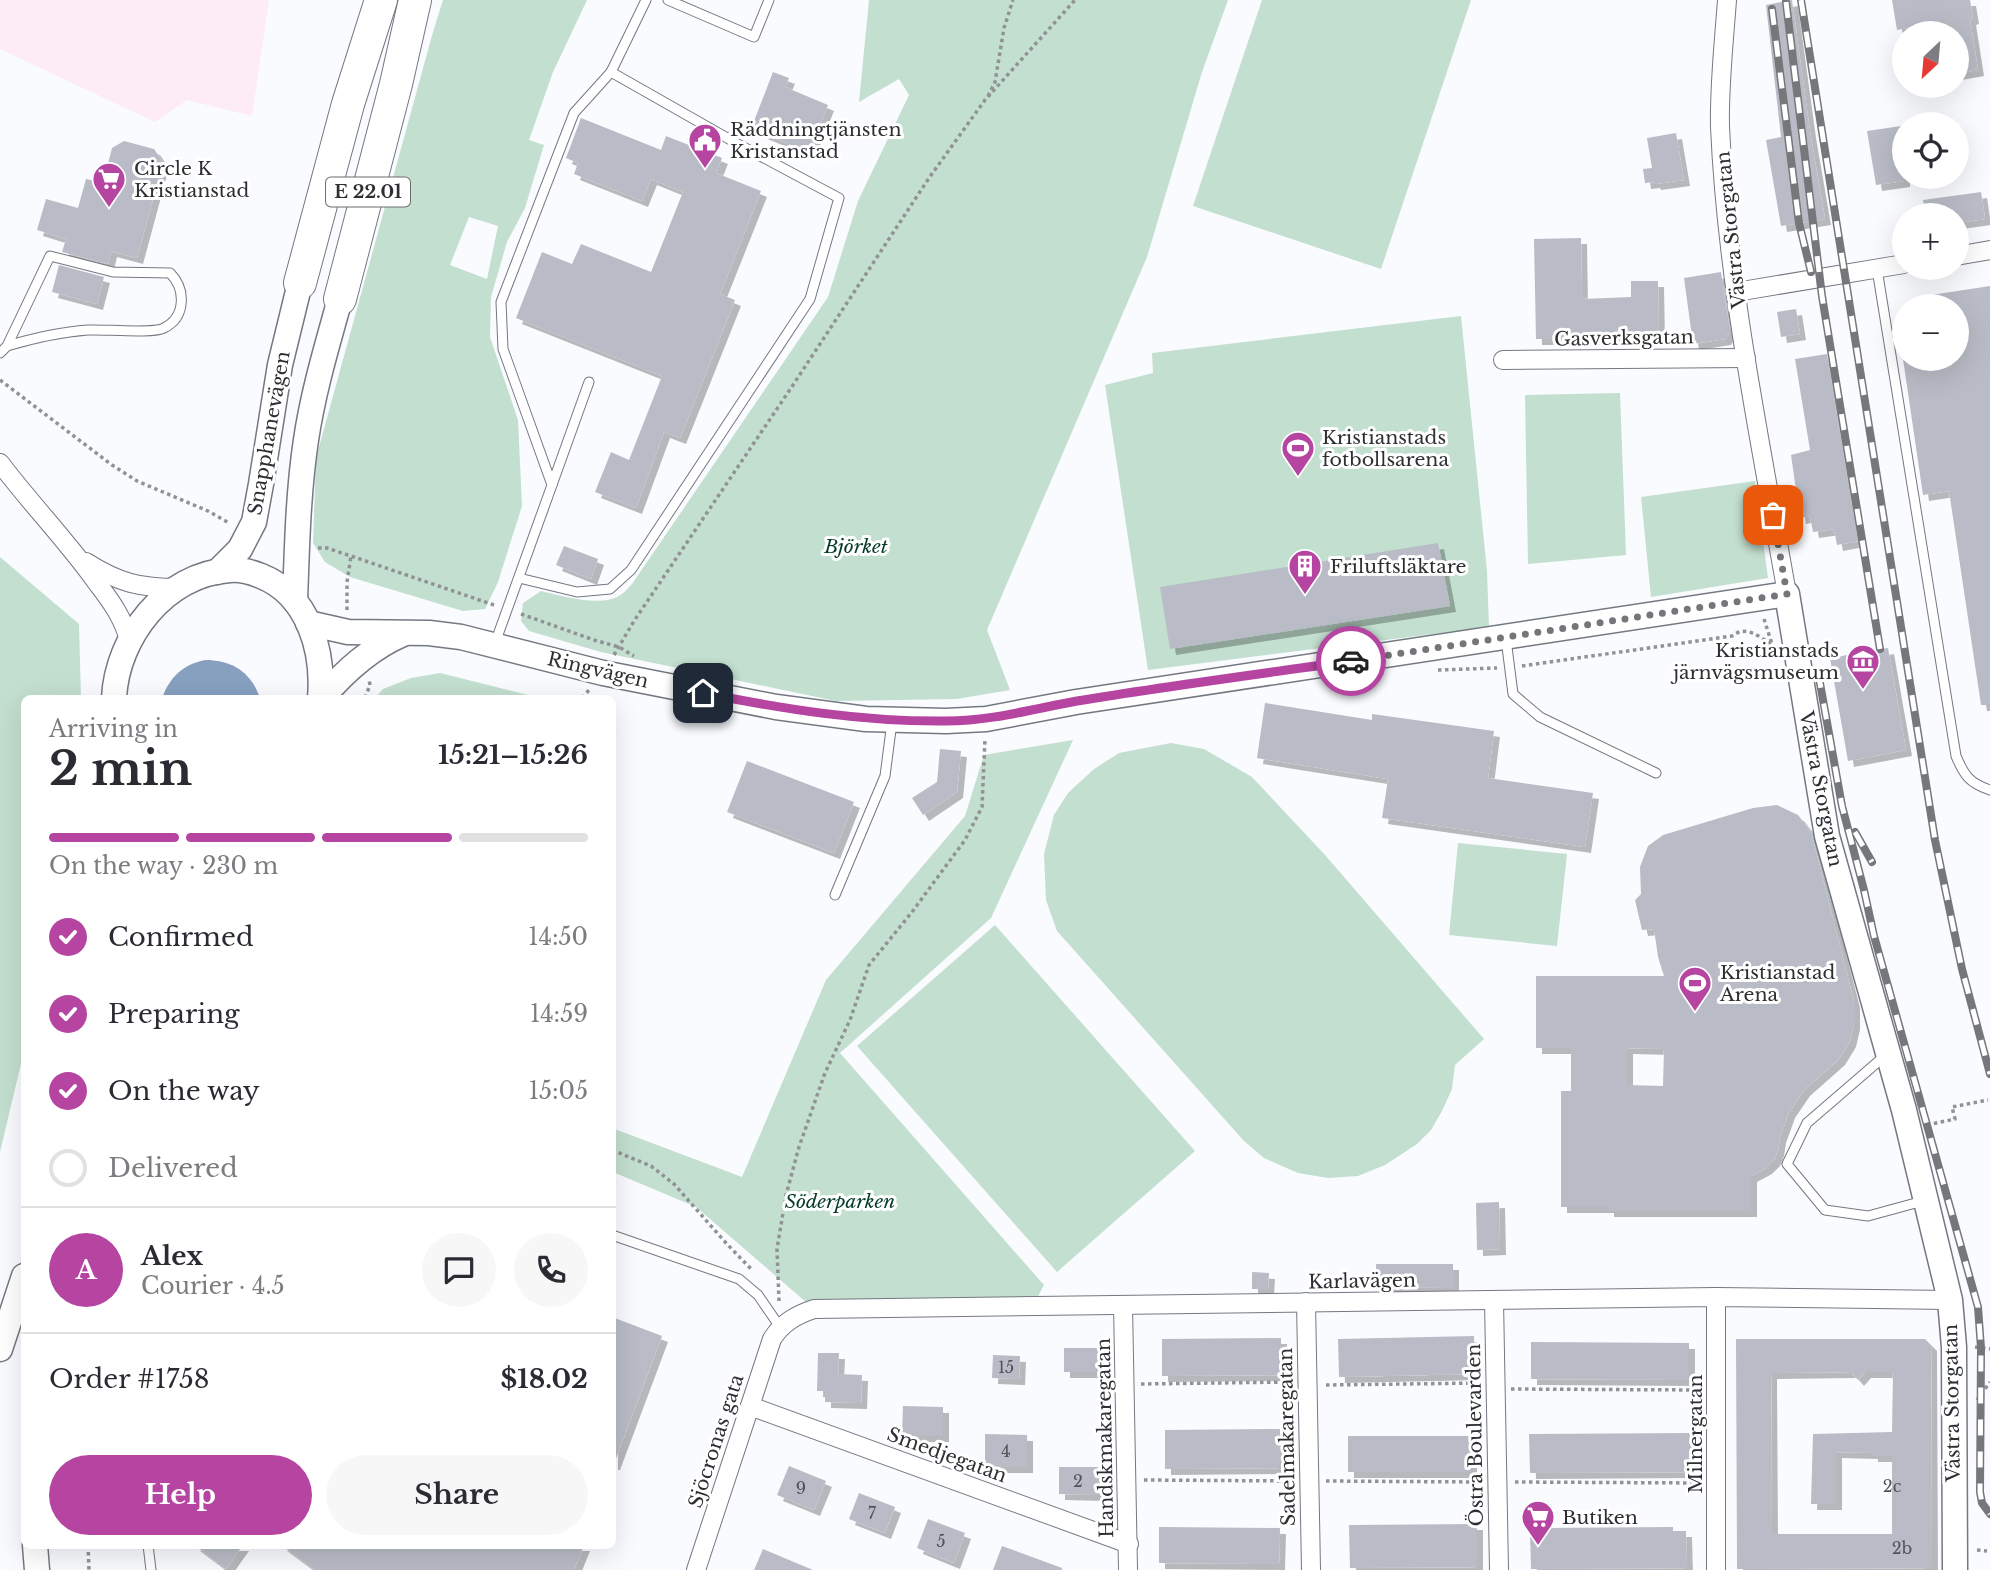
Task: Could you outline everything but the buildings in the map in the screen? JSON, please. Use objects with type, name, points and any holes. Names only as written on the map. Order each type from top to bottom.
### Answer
[{"type":"highway","points":[[348,104],[367,0]]},
{"type":"highway","name":"E 22.01","points":[[300,283],[348,104],[381,0]]},
{"type":"highway","name":"E 22.01","points":[[340,299],[415,0]]},
{"type":"highway","points":[[396,84],[425,0]]},
{"type":"street","name":"Västra Storgatan","points":[[1727,0],[1720,124],[1726,218],[1746,358],[1827,836],[1904,1110],[1950,1300],[1954,1347],[1955,1570]]},
{"type":"street","points":[[1969,254],[1990,250]]},
{"type":"street","points":[[1736,292],[1892,266]]},
{"type":"street","name":"Snapphanevägen","points":[[216,572],[240,550],[254,522],[280,365],[300,283]]},
{"type":"street","name":"Snapphanevägen","points":[[295,601],[298,518],[306,439],[319,376],[340,299]]},
{"type":"street","name":"Gasverksgatan","points":[[1503,360],[1746,358]]},
{"type":"street","points":[[0,463],[79,557],[121,616],[129,640]]},
{"type":"street","points":[[79,557],[100,571],[131,584],[178,588]]},
{"type":"street","points":[[114,695],[117,672],[129,640],[146,615],[178,588],[202,576],[231,569],[270,580],[284,589],[295,601],[309,623],[318,654],[321,695]]},
{"type":"street","name":"Ringvägen","points":[[309,623],[348,632],[407,632],[461,637],[603,673],[776,707],[866,719],[946,721],[986,719],[1076,702],[1787,594]]},
{"type":"street","points":[[324,695],[343,673],[374,649],[407,632]]},
{"type":"street","points":[[0,1349],[21,1285]]},
{"type":"street","name":"Karlavägen","points":[[785,1323],[814,1309],[1716,1297],[1950,1300]]},
{"type":"street","name":"Milnergatan","points":[[1716,1297],[1716,1570]]},
{"type":"street","name":"Östra Boulevarden","points":[[1494,1300],[1499,1570]]},
{"type":"street","name":"Sadelmakaregatan","points":[[1306,1302],[1311,1570]]},
{"type":"street","name":"Handskmakaregatan","points":[[1123,1305],[1128,1570]]},
{"type":"street","name":"Sjöcronas gata","points":[[696,1570],[772,1339],[785,1323]]},
{"type":"street","name":"Smedjegatan","points":[[750,1406],[1129,1544]]},
{"type":"street","points":[[36,1549],[37,1570]]},
{"type":"lane","points":[[552,485],[502,349],[501,302],[574,113],[611,72],[646,0]]},
{"type":"lane","points":[[668,0],[754,37],[769,0]]},
{"type":"lane","points":[[519,578],[577,592],[610,589],[631,570],[810,299],[839,198],[611,72]]},
{"type":"lane","points":[[50,256],[113,272],[170,273],[181,290],[179,313],[176,319],[162,330],[91,330],[51,334],[4,349],[50,256]]},
{"type":"lane","points":[[1877,269],[1956,756],[1964,774],[1980,787],[1990,790]]},
{"type":"lane","points":[[494,645],[589,382]]},
{"type":"lane","points":[[1506,638],[1513,694],[1540,717],[1656,773]]},
{"type":"lane","points":[[835,895],[885,776],[893,720]]},
{"type":"lane","points":[[1888,1052],[1807,1123],[1787,1164],[1825,1210],[1868,1216],[1925,1200]]},
{"type":"lane","points":[[616,1236],[739,1279],[785,1323]]},
{"type":"lane","points":[[148,1549],[151,1570]]},
{"type":"path","points":[[985,100],[995,82],[1004,28],[1013,0]]},
{"type":"path","points":[[585,695],[603,673],[634,621],[929,178],[985,100],[1075,0]]},
{"type":"path","points":[[1431,671],[1510,667],[1732,636],[1746,630],[1771,644]]},
{"type":"path","points":[[785,1323],[779,1301],[777,1249],[786,1195],[799,1147],[825,1073],[850,1020],[869,965],[965,840],[982,807],[986,719]]},
{"type":"path","points":[[1923,1125],[1955,1119],[1952,1107],[1988,1100]]},
{"type":"path","points":[[616,1152],[650,1166],[674,1184],[753,1271]]},
{"type":"path","points":[[774,1293],[779,1301]]},
{"type":"path","points":[[1969,1347],[1990,1349]]},
{"type":"path","points":[[1144,1384],[1287,1382]]},
{"type":"path","points":[[1974,1405],[1990,1382]]},
{"type":"path","points":[[1307,1385],[1716,1390]]},
{"type":"path","points":[[1127,1480],[1716,1483]]},
{"type":"path","points":[[88,1549],[89,1570]]},
{"type":"path","points":[[1971,1550],[1987,1550]]},
{"type":"shaded area","points":[[0,0],[269,0],[252,116],[187,100],[155,122],[0,49]]},
{"type":"green space","points":[[443,0],[587,0],[553,72],[529,140],[544,145],[525,208],[507,242],[491,297],[490,337],[518,420],[522,506],[498,582],[485,609],[463,611],[350,577],[325,562],[313,543],[316,458]],"holes":[[[469,217],[498,226],[487,279],[450,265]]]},
{"type":"green space","name":"Björket","points":[[869,0],[1228,0],[1202,72],[1147,257],[987,630],[1010,690],[957,699],[836,701],[601,652],[529,631],[521,621],[523,603],[541,591],[580,600],[601,601],[619,596],[632,584],[828,297],[858,201],[909,95],[899,79],[859,102]]},
{"type":"green space","points":[[1262,0],[1471,0],[1381,269],[1193,206]]},
{"type":"green space","name":"Kristianstads fotbollsarena","points":[[1461,316],[1487,571],[1489,627],[1148,670],[1105,385],[1153,373],[1152,353]]},
{"type":"green space","points":[[1620,393],[1626,555],[1528,564],[1525,395]]},
{"type":"green space","points":[[1755,481],[1768,578],[1651,597],[1641,497]]},
{"type":"green space","points":[[0,557],[79,624],[81,695],[21,695],[21,1064],[0,1152]]},
{"type":"green space","points":[[440,673],[528,695],[378,695],[383,689],[411,678]]},
{"type":"green space","name":"Söderparken","points":[[1073,740],[991,918],[840,1053],[1044,1285],[1033,1306],[814,1309],[696,1207],[616,1173],[616,1130],[742,1177],[826,980],[965,816],[984,755]]},
{"type":"green space","points":[[1171,743],[1204,749],[1252,777],[1325,855],[1484,1039],[1455,1065],[1452,1089],[1431,1130],[1417,1144],[1385,1165],[1358,1176],[1328,1178],[1298,1173],[1264,1158],[1244,1141],[1057,931],[1046,900],[1044,854],[1054,815],[1068,793],[1094,769],[1119,753]]},
{"type":"green space","points":[[1458,843],[1567,854],[1557,946],[1449,935]]},
{"type":"green space","points":[[995,925],[1195,1151],[1057,1272],[857,1046]]},
{"type":"water","points":[[205,660],[232,665],[246,675],[259,695],[164,695],[178,673]]},
{"type":"railway","points":[[1801,0],[1935,840],[1962,969],[1990,1074]]},
{"type":"railway","points":[[1786,2],[1822,296],[1880,649]]},
{"type":"railway","points":[[1772,9],[1799,223],[1811,272]]},
{"type":"railway","points":[[1818,672],[1842,806],[1874,936],[1978,1307],[1981,1348],[1980,1492],[1982,1503],[1990,1514]]},
{"type":"railway","points":[[1855,832],[1872,862]]},
{"type":"way so far","points":[[1351,661],[1787,594],[1773,515]]},
{"type":"place","name":"Räddningtjänsten Kristanstad","points":[[705,170]]},
{"type":"place","name":"Circle K Kristianstad","points":[[109,209]]},
{"type":"place","name":"Kristianstads fotbollsarena","points":[[1298,478]]},
{"type":"place","name":"Friluftsläktare","points":[[1305,596]]},
{"type":"place","name":"Kristianstads järnvägsmuseum","points":[[1863,691]]},
{"type":"place","name":"Kristianstad Arena","points":[[1695,1013]]},
{"type":"place","name":"Butiken","points":[[1538,1547]]},
{"type":"route","points":[[703,693],[776,707],[866,719],[946,721],[986,719],[1076,702],[1351,661]]}]
